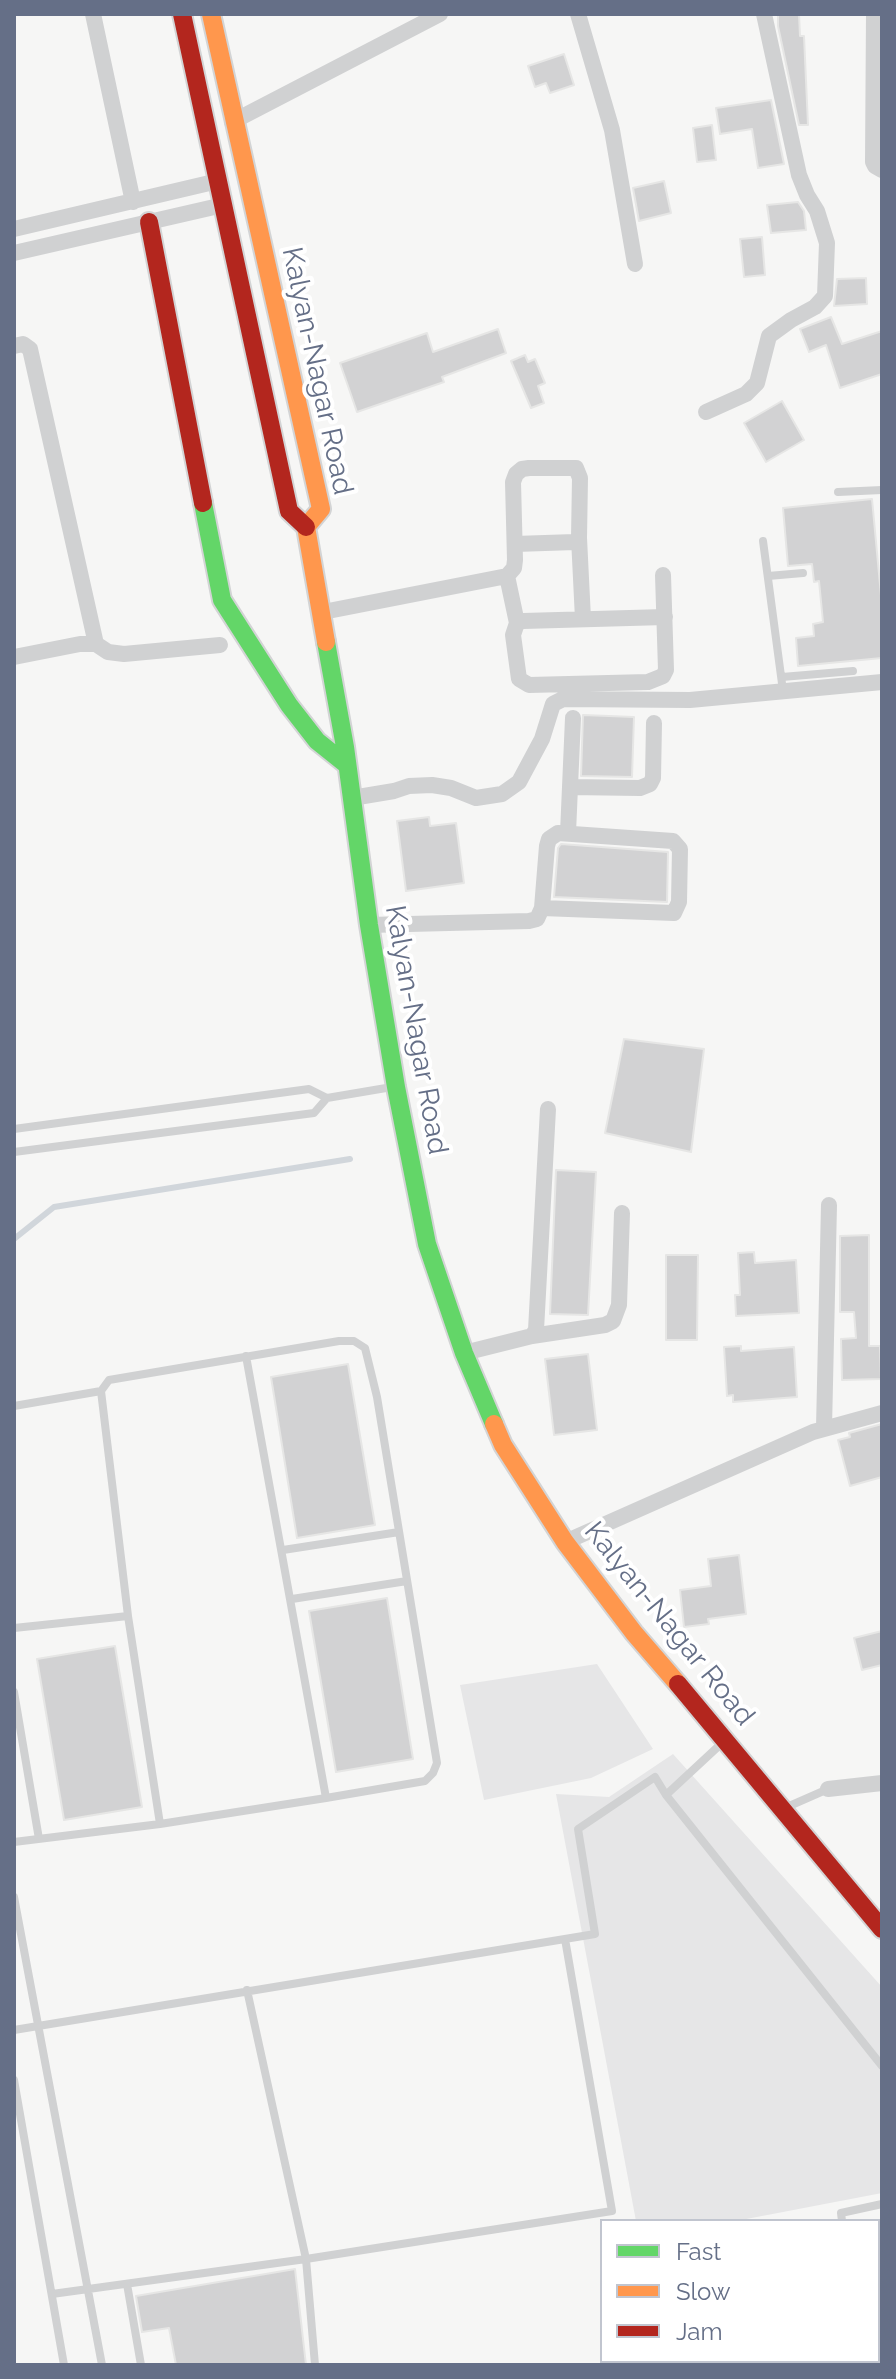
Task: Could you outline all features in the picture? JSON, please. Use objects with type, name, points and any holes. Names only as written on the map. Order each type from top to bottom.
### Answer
[{"type":"main road","points":[[182,14],[289,511],[306,527]]},
{"type":"main road","name":"Kalyan-Nagar Road","points":[[213,14],[321,509],[306,527],[323,612],[396,1087],[427,1244],[464,1353],[503,1445],[565,1542],[634,1633],[881,1926]]},
{"type":"main road","points":[[149,222],[222,600],[289,705],[317,741],[347,765]]},
{"type":"street","points":[[93,14],[133,202]]},
{"type":"street","points":[[207,129],[235,121],[440,14]]},
{"type":"street","points":[[578,14],[612,130],[635,264]]},
{"type":"street","points":[[706,412],[746,394],[757,383],[769,336],[815,307],[825,296],[827,243],[817,211],[799,175],[764,14]]},
{"type":"street","points":[[874,14],[873,162],[882,170]]},
{"type":"street","points":[[14,229],[218,181]]},
{"type":"street","points":[[14,253],[223,205]]},
{"type":"street","points":[[14,346],[23,344],[30,349],[96,644]]},
{"type":"street","points":[[323,612],[507,576],[514,568],[513,482],[516,474],[529,468],[569,467],[576,468],[579,473],[583,619]]},
{"type":"street","points":[[515,544],[575,542],[579,538]]},
{"type":"street","points":[[507,576],[517,623],[513,635],[519,679],[523,684],[658,680],[666,670],[663,575]]},
{"type":"street","points":[[517,623],[665,617]]},
{"type":"street","points":[[14,657],[80,644],[96,644],[108,652],[124,654],[220,645]]},
{"type":"street","points":[[352,798],[409,786],[432,785],[451,788],[476,798],[502,794],[519,782],[542,739],[553,704],[563,699],[690,700],[782,684],[882,682]]},
{"type":"street","points":[[568,833],[573,718]]},
{"type":"street","points":[[570,787],[640,788],[650,784],[653,778],[654,723]]},
{"type":"street","points":[[369,925],[537,919],[542,908],[549,839],[558,833],[673,841],[678,844],[677,910],[669,915],[542,908]]},
{"type":"street","points":[[532,1336],[536,1330],[548,1109]]},
{"type":"street","points":[[824,1428],[829,1205]]},
{"type":"street","points":[[464,1353],[613,1321],[619,1305],[622,1213]]},
{"type":"street","points":[[565,1542],[824,1428],[882,1413]]},
{"type":"street","points":[[828,1789],[882,1783]]},
{"type":"lane","points":[[838,492],[882,490]]},
{"type":"lane","points":[[763,541],[782,684],[853,671]]},
{"type":"lane","points":[[768,576],[803,573]]},
{"type":"lane","points":[[14,1129],[309,1089],[327,1098],[396,1087]]},
{"type":"lane","points":[[14,1152],[314,1113],[327,1098]]},
{"type":"lane","points":[[14,1842],[160,1824],[326,1798],[425,1781],[433,1773],[437,1763],[377,1397],[365,1348],[354,1341],[109,1380],[101,1391],[128,1616],[160,1824]]},
{"type":"lane","points":[[246,1356],[326,1798]]},
{"type":"lane","points":[[14,1406],[101,1391]]},
{"type":"lane","points":[[283,1550],[399,1532]]},
{"type":"lane","points":[[292,1599],[407,1581]]},
{"type":"lane","points":[[14,1628],[128,1616]]},
{"type":"lane","points":[[14,1692],[39,1839]]},
{"type":"lane","points":[[666,1795],[726,1739]]},
{"type":"lane","points":[[14,2030],[595,1934],[578,1829],[655,1777],[666,1795],[882,2066]]},
{"type":"lane","points":[[783,1809],[828,1789]]},
{"type":"lane","points":[[14,1897],[102,2365]]},
{"type":"lane","points":[[52,2294],[306,2259],[612,2211],[565,1939]]},
{"type":"lane","points":[[247,1990],[306,2259],[315,2365]]},
{"type":"lane","points":[[14,2080],[64,2365]]},
{"type":"lane","points":[[842,2219],[841,2213],[882,2204]]},
{"type":"lane","points":[[127,2284],[141,2365]]},
{"type":"shaded area","points":[[597,1664],[653,1749],[591,1778],[484,1800],[460,1685]]},
{"type":"shaded area","points":[[673,1754],[882,1987],[882,2193],[746,2219],[636,2219],[556,1794],[609,1797]]},
{"type":"building","points":[[778,14],[799,14],[800,36],[804,36],[808,125],[799,125]]},
{"type":"building","points":[[564,54],[574,85],[550,93],[546,83],[535,87],[528,66]]},
{"type":"building","points":[[771,100],[784,164],[758,168],[752,129],[720,134],[716,108]]},
{"type":"building","points":[[712,125],[716,160],[697,162],[693,128]]},
{"type":"building","points":[[664,181],[671,213],[639,221],[633,188]]},
{"type":"building","points":[[798,202],[804,211],[806,230],[771,233],[767,205]]},
{"type":"building","points":[[762,237],[765,275],[744,277],[740,239]]},
{"type":"building","points":[[866,278],[867,304],[834,306],[837,279]]},
{"type":"building","points":[[831,317],[842,344],[882,331],[882,374],[840,388],[826,345],[809,352],[800,329]]},
{"type":"building","points":[[498,329],[506,353],[442,377],[444,382],[357,412],[340,363],[427,333],[433,352]]},
{"type":"building","points":[[525,355],[528,362],[535,359],[545,383],[538,386],[544,403],[531,408],[511,361]]},
{"type":"building","points":[[782,401],[804,440],[766,462],[744,423]]},
{"type":"building","points":[[872,499],[882,606],[882,658],[798,666],[796,638],[814,636],[813,624],[823,622],[819,581],[814,582],[812,564],[788,566],[783,508]]},
{"type":"building","points":[[583,715],[634,717],[632,777],[581,776]]},
{"type":"building","points":[[429,817],[430,826],[456,823],[464,883],[406,891],[397,821]]},
{"type":"building","points":[[561,844],[668,852],[667,902],[554,897],[558,848]]},
{"type":"building","points":[[624,1039],[704,1049],[691,1152],[605,1133]]},
{"type":"building","points":[[556,1170],[596,1172],[588,1315],[550,1314]]},
{"type":"building","points":[[869,1235],[869,1346],[880,1346],[881,1379],[842,1380],[841,1339],[856,1338],[854,1312],[840,1312],[840,1236]]},
{"type":"building","points":[[754,1252],[755,1263],[796,1260],[799,1313],[736,1316],[735,1295],[740,1295],[738,1253]]},
{"type":"building","points":[[666,1255],[698,1255],[697,1340],[666,1340]]},
{"type":"building","points":[[741,1346],[741,1351],[794,1347],[797,1397],[733,1402],[733,1395],[727,1396],[724,1347]]},
{"type":"building","points":[[588,1354],[597,1430],[554,1435],[545,1359]]},
{"type":"building","points":[[348,1364],[375,1525],[297,1538],[271,1377]]},
{"type":"building","points":[[882,1424],[882,1477],[850,1486],[838,1440],[850,1437],[849,1433]]},
{"type":"building","points":[[739,1555],[746,1614],[708,1619],[709,1624],[684,1627],[680,1590],[711,1586],[708,1559]]},
{"type":"building","points":[[387,1598],[413,1759],[336,1772],[309,1611]]},
{"type":"building","points":[[882,1631],[882,1665],[862,1670],[854,1638]]},
{"type":"building","points":[[115,1646],[142,1807],[64,1820],[37,1659]]},
{"type":"building","points":[[295,2269],[306,2365],[176,2365],[169,2328],[142,2332],[136,2296]]},
{"type":"waterway","points":[[14,1239],[54,1207],[350,1159]]},
{"type":"traffic: fast","points":[[203,503],[222,600],[289,705],[317,741],[347,765]]},
{"type":"traffic: fast","points":[[326,642],[345,747],[369,925],[396,1087],[427,1244],[464,1353],[494,1424]]},
{"type":"traffic: slow","points":[[211,14],[321,509],[306,527],[326,642]]},
{"type":"traffic: slow","points":[[494,1424],[503,1445],[565,1542],[634,1633],[678,1684]]},
{"type":"traffic: jam","points":[[182,14],[289,511],[306,527]]},
{"type":"traffic: jam","points":[[149,222],[203,503]]},
{"type":"traffic: jam","points":[[678,1684],[882,1929]]}]
